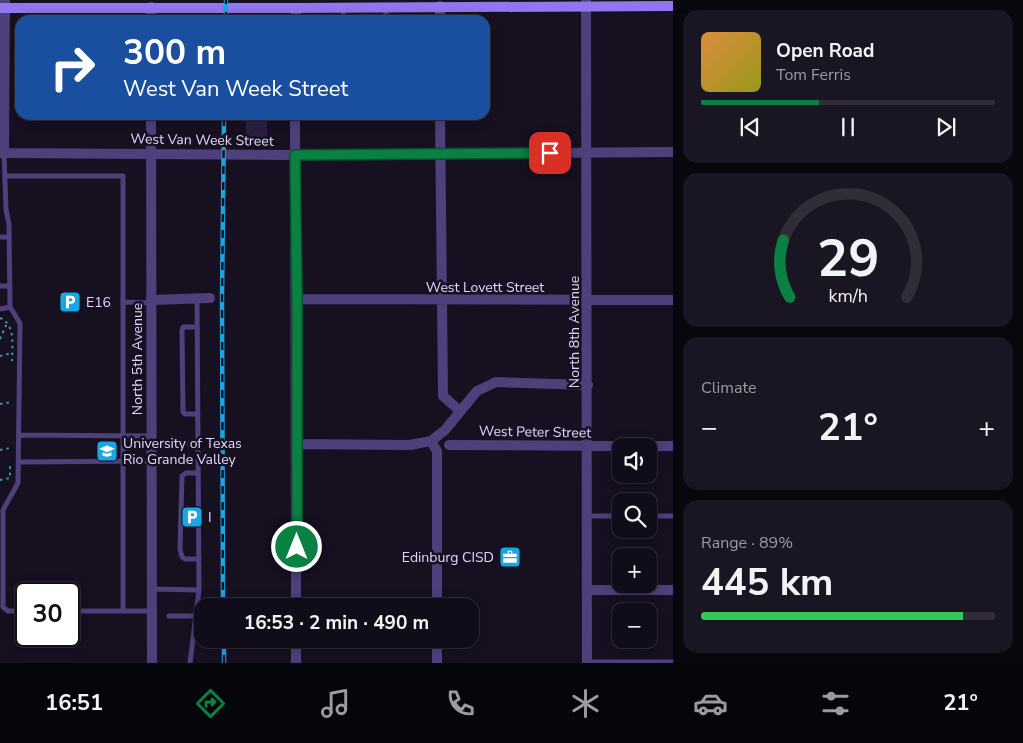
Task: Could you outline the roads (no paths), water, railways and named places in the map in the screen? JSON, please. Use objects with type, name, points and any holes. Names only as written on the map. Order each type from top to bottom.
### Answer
[{"type":"main road","points":[[3,5],[151,4],[343,8],[369,3],[386,7],[586,3],[673,6]]},
{"type":"street","name":"North 8th Avenue","points":[[586,3],[588,663]]},
{"type":"street","points":[[2,152],[3,5]]},
{"type":"street","points":[[440,6],[440,15]]},
{"type":"street","points":[[296,8],[296,15]]},
{"type":"street","name":"North 5th Avenue","points":[[151,120],[152,663]]},
{"type":"street","points":[[295,120],[297,299],[296,598]]},
{"type":"street","points":[[440,120],[443,396],[460,410]]},
{"type":"street","name":"West Van Week Street","points":[[2,152],[295,155],[673,152]]},
{"type":"street","points":[[151,301],[210,298]]},
{"type":"street","name":"West Lovett Street","points":[[297,299],[443,301],[673,300]]},
{"type":"street","points":[[297,444],[410,445],[431,442],[445,430],[477,391],[496,382],[588,385]]},
{"type":"street","points":[[431,442],[437,451],[437,598]]},
{"type":"street","name":"West Peter Street","points":[[449,445],[612,446]]},
{"type":"street","points":[[657,446],[673,446]]},
{"type":"street","points":[[587,590],[673,590]]},
{"type":"street","points":[[296,648],[296,663]]},
{"type":"street","points":[[437,648],[437,663]]},
{"type":"lane","points":[[386,7],[386,15]]},
{"type":"lane","points":[[343,8],[344,15]]},
{"type":"lane","points":[[2,152],[6,210],[9,224],[10,307],[20,323],[18,483],[3,510],[3,607],[8,611],[15,611]]},
{"type":"lane","points":[[5,176],[123,176],[123,611]]},
{"type":"lane","points":[[0,237],[9,237]]},
{"type":"lane","points":[[0,286],[10,286]]},
{"type":"lane","points":[[197,298],[198,598]]},
{"type":"lane","points":[[123,302],[151,301]]},
{"type":"lane","points":[[0,309],[10,307]]},
{"type":"lane","points":[[198,327],[183,328],[182,340],[183,412],[185,414],[198,414]]},
{"type":"lane","points":[[19,435],[123,436],[198,444]]},
{"type":"lane","points":[[18,462],[151,461]]},
{"type":"lane","points":[[198,473],[186,473],[182,476],[180,549],[184,559],[198,560]]},
{"type":"lane","points":[[587,516],[612,516]]},
{"type":"lane","points":[[657,516],[673,516]]},
{"type":"lane","points":[[151,589],[199,590]]},
{"type":"lane","points":[[80,611],[151,611]]},
{"type":"lane","points":[[170,616],[194,616]]},
{"type":"lane","points":[[190,663],[194,632]]},
{"type":"lane","points":[[588,663],[673,662]]},
{"type":"railway","points":[[226,0],[226,15]]},
{"type":"railway","points":[[223,598],[222,298],[224,120]]},
{"type":"railway","points":[[224,648],[224,663]]},
{"type":"place","name":"E16","points":[[70,302]]},
{"type":"place","name":"University of Texas Rio Grande Valley","points":[[107,451]]},
{"type":"place","name":"I","points":[[192,517]]},
{"type":"place","name":"Edinburg CISD","points":[[510,557]]}]
